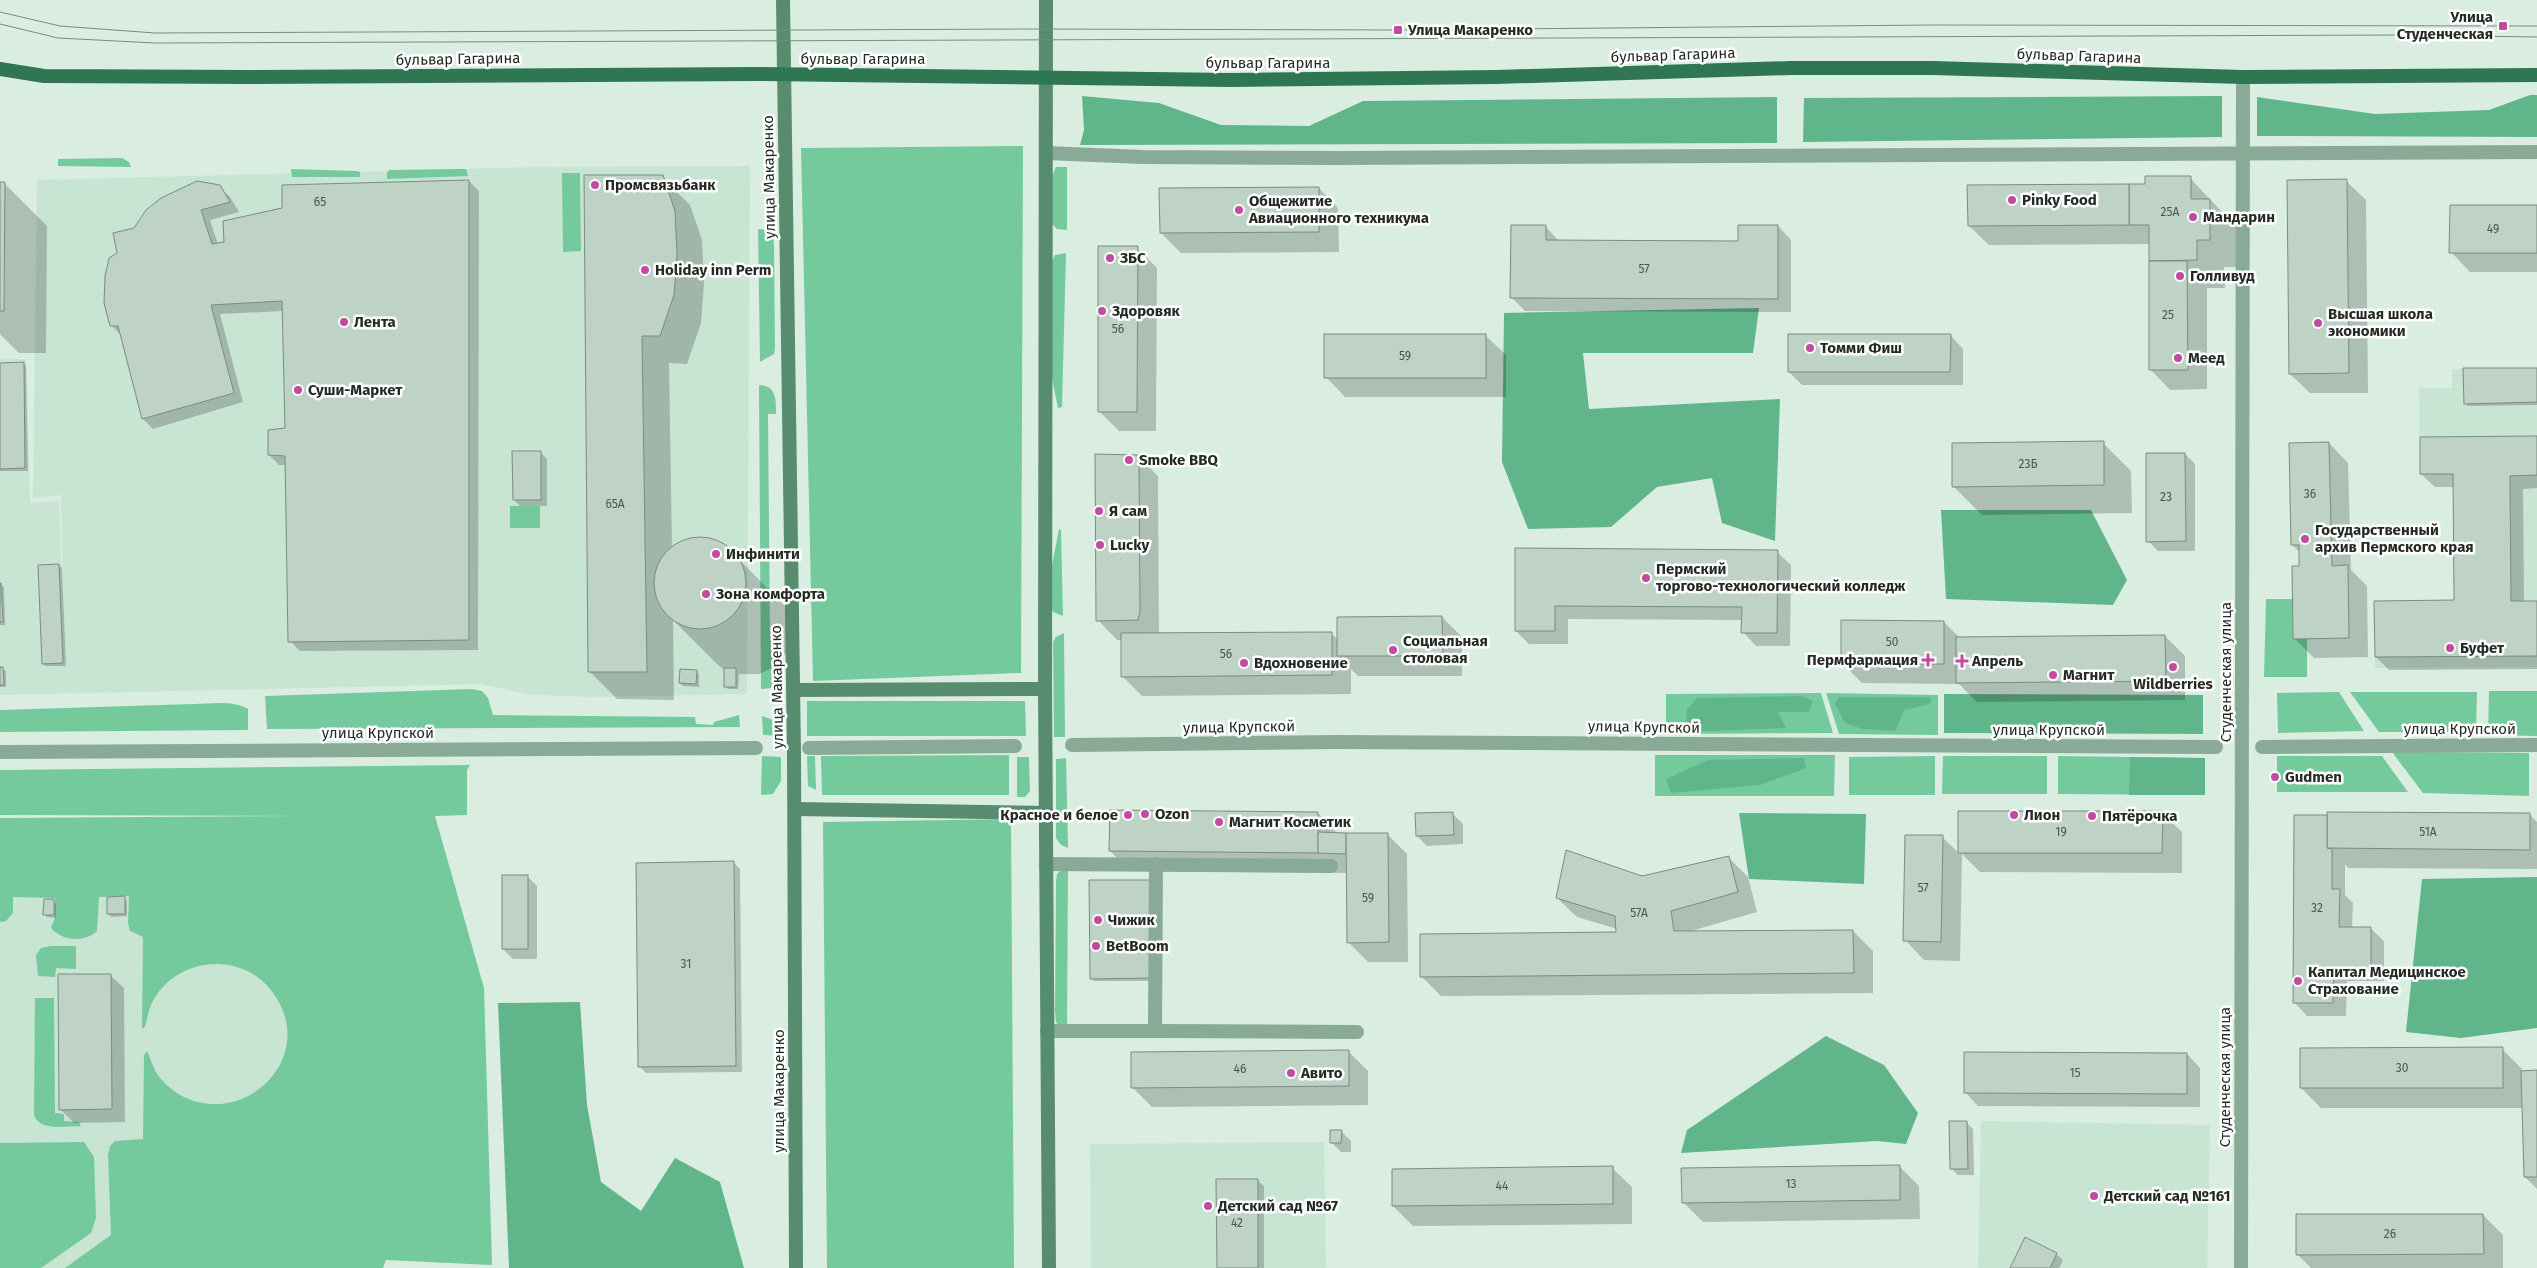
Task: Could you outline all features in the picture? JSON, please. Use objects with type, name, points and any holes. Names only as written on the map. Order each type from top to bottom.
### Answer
[{"type":"main road","name":"улица Макаренко","points":[[782,0],[795,809],[796,1268]]},
{"type":"main road","points":[[1046,0],[1045,689],[1048,1268]]},
{"type":"main road","name":"бульвар Гагарина","points":[[0,69],[44,76],[784,75],[1230,80],[1496,77],[1791,68],[1934,68],[2243,77],[2537,75]]},
{"type":"main road","points":[[793,690],[1045,689]]},
{"type":"main road","points":[[795,809],[1046,813]]},
{"type":"street","name":"Студенческая улица","points":[[2241,1268],[2243,77]]},
{"type":"street","points":[[1046,153],[1143,157],[1337,158],[2537,152]]},
{"type":"street","name":"улица Крупской","points":[[1072,745],[1364,742],[2216,747]]},
{"type":"street","name":"улица Крупской","points":[[2262,747],[2537,745]]},
{"type":"street","points":[[809,748],[1015,746]]},
{"type":"street","name":"улица Крупской","points":[[0,752],[756,748]]},
{"type":"street","points":[[1046,864],[1332,866]]},
{"type":"street","points":[[1155,1031],[1156,864]]},
{"type":"street","points":[[1047,1032],[1357,1032]]},
{"type":"shaded area","points":[[750,166],[747,694],[597,697],[532,695],[480,684],[0,695],[0,359],[26,359],[30,503],[59,501],[63,614],[61,495],[33,498],[37,180],[538,167]]},
{"type":"shaded area","points":[[2537,368],[2537,667],[2375,668],[2374,601],[2454,600],[2453,474],[2420,474],[2419,388],[2452,388],[2452,369]]},
{"type":"shaded area","points":[[0,818],[484,988],[492,1265],[386,1260],[383,1268],[0,1268]]},
{"type":"shaded area","name":"Детский сад №161","points":[[1981,1121],[2210,1125],[2207,1268],[1978,1268]]},
{"type":"shaded area","name":"Детский сад №67","points":[[1324,1142],[1326,1268],[1091,1268],[1090,1144]]},
{"type":"green space","points":[[2530,95],[2537,95],[2537,137],[2257,136],[2257,97],[2375,114],[2489,110]]},
{"type":"green space","points":[[1082,96],[1159,103],[1221,125],[1309,126],[1363,101],[1777,97],[1777,143],[1080,145],[1084,130]]},
{"type":"green space","points":[[2222,96],[2222,137],[1803,142],[1804,98]]},
{"type":"green space","points":[[1023,146],[1021,673],[813,681],[801,148]]},
{"type":"green space","points":[[122,158],[129,162],[131,167],[58,166],[58,159]]},
{"type":"green space","points":[[1056,167],[1067,167],[1067,230],[1057,229],[1051,223],[1051,179]]},
{"type":"green space","points":[[291,169],[356,171],[360,172],[360,177],[292,177]]},
{"type":"green space","points":[[466,169],[468,176],[387,179],[389,170]]},
{"type":"green space","points":[[562,173],[580,173],[581,251],[563,252]]},
{"type":"green space","points":[[758,229],[765,230],[773,236],[774,244],[775,349],[774,354],[760,362]]},
{"type":"green space","points":[[1066,253],[1062,407],[1058,408],[1049,364],[1052,261],[1055,255]]},
{"type":"green space","points":[[1759,308],[1753,353],[1583,353],[1589,409],[1780,399],[1775,541],[1722,523],[1712,478],[1657,487],[1611,527],[1528,529],[1502,462],[1504,313]]},
{"type":"green space","points":[[759,385],[765,386],[772,391],[776,404],[776,414],[768,414],[770,640],[779,642],[777,681],[771,688],[761,689]]},
{"type":"green space","points":[[510,506],[540,506],[540,528],[510,528]]},
{"type":"green space","points":[[1941,510],[2091,510],[2127,580],[2113,605],[1946,599]]},
{"type":"green space","points":[[1059,529],[1061,530],[1063,616],[1053,612],[1050,593],[1050,582]]},
{"type":"green space","points":[[2266,599],[2292,599],[2307,639],[2307,677],[2264,677]]},
{"type":"green space","points":[[1064,633],[1065,737],[1054,737],[1053,642],[1056,637]]},
{"type":"green space","points":[[472,689],[482,691],[488,698],[493,715],[695,717],[696,724],[713,725],[714,722],[739,715],[740,727],[267,729],[265,696]]},
{"type":"green space","points":[[2489,691],[2537,691],[2537,736],[2488,735]]},
{"type":"green space","points":[[2339,692],[2364,731],[2278,733],[2277,693]]},
{"type":"green space","points":[[2350,692],[2477,692],[2476,732],[2379,732]]},
{"type":"green space","points":[[1821,693],[1833,733],[1666,734],[1666,694]]},
{"type":"green space","points":[[1826,693],[1938,695],[1938,735],[1839,734]]},
{"type":"green space","points":[[1944,694],[2203,695],[2203,734],[1944,733]]},
{"type":"green space","points":[[1802,696],[1813,701],[1809,712],[1778,712],[1786,728],[1685,732],[1687,710],[1697,698]]},
{"type":"green space","points":[[1838,697],[1931,697],[1930,704],[1904,710],[1895,731],[1863,729],[1845,723],[1835,704]]},
{"type":"green space","points":[[807,701],[1025,701],[1026,736],[807,736]]},
{"type":"green space","points":[[214,703],[235,704],[248,709],[248,730],[0,732],[0,710]]},
{"type":"green space","points":[[762,716],[773,720],[784,736],[763,735]]},
{"type":"green space","points":[[2392,752],[2529,753],[2529,796],[2423,793]]},
{"type":"green space","points":[[1009,755],[1009,795],[822,795],[821,756]]},
{"type":"green space","points":[[1655,755],[1835,755],[1834,796],[1655,796]]},
{"type":"green space","points":[[762,756],[781,757],[781,781],[773,794],[761,795]]},
{"type":"green space","points":[[807,756],[815,756],[816,790],[808,786]]},
{"type":"green space","points":[[1935,756],[1935,795],[1849,795],[1849,757]]},
{"type":"green space","points":[[1943,756],[2047,756],[2047,794],[1942,794]]},
{"type":"green space","points":[[2058,756],[2205,758],[2205,795],[2058,794]]},
{"type":"green space","points":[[2277,756],[2382,756],[2408,792],[2277,792]]},
{"type":"green space","points":[[1017,757],[1029,757],[1030,791],[1025,797],[1017,797]]},
{"type":"green space","points":[[2130,757],[2205,758],[2205,795],[2129,795]]},
{"type":"green space","points":[[1066,758],[1068,848],[1061,845],[1056,838],[1056,759]]},
{"type":"green space","points":[[1804,758],[1806,768],[1760,785],[1671,793],[1666,779],[1708,760]]},
{"type":"green space","points":[[470,765],[467,770],[467,815],[435,816],[484,988],[492,1265],[386,1260],[383,1268],[65,1268],[111,1235],[108,1155],[110,1146],[115,1141],[143,1139],[144,1055],[147,1051],[158,1075],[180,1095],[204,1103],[227,1103],[248,1096],[266,1083],[279,1066],[287,1045],[286,1022],[277,999],[262,980],[240,968],[214,964],[201,965],[189,969],[167,983],[151,1005],[145,1027],[142,1029],[143,937],[130,931],[128,923],[129,896],[99,897],[97,931],[80,939],[61,936],[51,928],[55,917],[55,898],[13,897],[13,913],[6,921],[0,922],[0,818],[303,816],[0,815],[0,770]]},
{"type":"green space","points":[[1739,813],[1866,814],[1864,884],[1749,879]]},
{"type":"green space","points":[[1011,819],[1014,1268],[827,1268],[823,822]]},
{"type":"green space","points":[[1062,869],[1068,869],[1067,1025],[1059,1026],[1056,1022],[1055,1011],[1056,881],[1057,874]]},
{"type":"green space","points":[[2537,877],[2537,1028],[2461,1038],[2406,1032],[2422,879]]},
{"type":"green space","points":[[76,946],[76,969],[56,968],[55,977],[38,976],[36,955],[41,948]]},
{"type":"green space","points":[[35,998],[54,998],[55,1113],[64,1114],[64,1121],[79,1122],[81,1126],[48,1126],[42,1124],[34,1115]]},
{"type":"green space","points":[[580,1002],[587,1105],[601,1182],[641,1211],[675,1158],[720,1182],[744,1268],[509,1268],[498,1003]]},
{"type":"green space","points":[[1826,1036],[1884,1065],[1918,1113],[1906,1144],[1877,1141],[1681,1153],[1687,1130]]},
{"type":"green space","points":[[84,1142],[94,1157],[96,1218],[91,1233],[41,1268],[0,1268],[0,1143]]},
{"type":"building","points":[[584,175],[663,175],[675,211],[677,254],[674,295],[660,336],[642,336],[647,672],[588,672]]},
{"type":"building","points":[[2145,176],[2191,176],[2191,199],[2210,199],[2210,240],[2197,240],[2197,260],[2149,261],[2149,225],[2129,225],[2129,184],[2145,184]]},
{"type":"building","name":"Высшая школа экономики","points":[[2347,179],[2349,373],[2289,374],[2287,180]]},
{"type":"building","points":[[469,180],[469,640],[288,642],[285,456],[268,455],[268,430],[285,428],[282,301],[211,305],[234,393],[142,419],[118,326],[110,326],[104,303],[105,276],[109,258],[117,253],[113,233],[134,228],[146,210],[161,198],[197,181],[220,185],[230,202],[201,210],[212,244],[224,242],[223,221],[282,208],[282,185]]},
{"type":"building","points":[[0,182],[5,182],[4,311],[0,311]]},
{"type":"building","points":[[2129,184],[2129,225],[1968,226],[1967,185]]},
{"type":"building","name":"Общежитие Авиационного техникума","points":[[1319,187],[1319,232],[1160,233],[1159,188]]},
{"type":"building","points":[[2450,205],[2537,205],[2537,253],[2449,253]]},
{"type":"building","points":[[1511,225],[1546,225],[1546,240],[1738,241],[1738,225],[1778,225],[1778,299],[1510,298]]},
{"type":"building","points":[[1098,246],[1138,246],[1137,412],[1098,412]]},
{"type":"building","points":[[2149,261],[2187,261],[2188,370],[2149,370]]},
{"type":"building","points":[[1324,334],[1486,334],[1486,378],[1324,378]]},
{"type":"building","points":[[1788,334],[1951,334],[1950,372],[1788,372]]},
{"type":"building","points":[[24,362],[25,468],[0,469],[0,363]]},
{"type":"building","points":[[2463,368],[2537,368],[2537,402],[2464,404]]},
{"type":"building","points":[[2537,436],[2537,475],[2510,476],[2511,601],[2537,601],[2537,656],[2375,657],[2374,601],[2454,600],[2453,474],[2420,474],[2420,437]]},
{"type":"building","points":[[2104,441],[2104,485],[1952,487],[1952,443]]},
{"type":"building","points":[[2329,442],[2332,566],[2348,565],[2349,638],[2293,639],[2292,566],[2299,566],[2299,545],[2291,545],[2289,443]]},
{"type":"building","points":[[512,451],[541,451],[541,500],[513,500]]},
{"type":"building","points":[[2146,453],[2185,453],[2186,541],[2146,542]]},
{"type":"building","points":[[1095,454],[1139,455],[1140,612],[1138,620],[1096,621]]},
{"type":"building","points":[[700,537],[718,540],[733,550],[743,565],[746,583],[743,601],[733,616],[718,626],[700,629],[682,626],[667,616],[657,601],[654,583],[657,565],[667,550],[682,540]]},
{"type":"building","name":"Пермский торгово-технологический колледж","points":[[1515,548],[1778,550],[1777,633],[1741,633],[1742,607],[1555,606],[1555,631],[1515,631]]},
{"type":"building","points":[[59,564],[63,663],[42,664],[38,565]]},
{"type":"building","points":[[1,583],[3,622],[0,622]]},
{"type":"building","points":[[1442,616],[1443,656],[1337,656],[1337,617]]},
{"type":"building","points":[[1841,620],[1944,621],[1944,664],[1841,663]]},
{"type":"building","points":[[1332,632],[1332,675],[1121,677],[1121,633]]},
{"type":"building","points":[[2165,635],[2166,681],[1956,683],[1956,637]]},
{"type":"building","points":[[0,667],[3,667],[4,685],[0,685]]},
{"type":"building","points":[[724,668],[736,668],[736,687],[724,687]]},
{"type":"building","points":[[680,669],[697,670],[696,684],[679,683]]},
{"type":"building","points":[[1110,810],[1318,812],[1318,853],[1109,851]]},
{"type":"building","points":[[1958,811],[2163,811],[2162,853],[1958,853]]},
{"type":"building","points":[[1453,812],[1454,835],[1416,836],[1415,813]]},
{"type":"building","points":[[2327,812],[2530,813],[2530,850],[2327,848]]},
{"type":"building","points":[[2294,815],[2327,815],[2327,848],[2332,849],[2332,889],[2340,889],[2339,927],[2371,927],[2371,968],[2334,968],[2333,1003],[2293,1003]]},
{"type":"building","points":[[1318,832],[1346,833],[1346,854],[1318,853]]},
{"type":"building","points":[[1346,833],[1388,833],[1389,942],[1347,943]]},
{"type":"building","points":[[1905,835],[1943,835],[1941,942],[1903,941]]},
{"type":"building","points":[[1566,850],[1642,876],[1729,856],[1738,892],[1671,911],[1674,931],[1853,930],[1854,973],[1420,977],[1420,934],[1616,932],[1615,916],[1556,898]]},
{"type":"building","points":[[734,861],[736,1066],[638,1067],[636,863]]},
{"type":"building","points":[[502,875],[528,875],[528,949],[502,949]]},
{"type":"building","points":[[1089,880],[1151,880],[1152,978],[1090,979]]},
{"type":"building","points":[[125,896],[125,914],[107,914],[107,897]]},
{"type":"building","points":[[44,899],[54,899],[54,915],[43,915]]},
{"type":"building","points":[[58,974],[111,974],[112,1109],[59,1110]]},
{"type":"building","points":[[2503,1047],[2503,1088],[2300,1088],[2300,1048]]},
{"type":"building","points":[[1349,1050],[1349,1086],[1131,1088],[1131,1052]]},
{"type":"building","points":[[1964,1052],[2187,1053],[2187,1094],[1964,1093]]},
{"type":"building","points":[[2537,1070],[2537,1177],[2524,1177],[2521,1071]]},
{"type":"building","points":[[1949,1121],[1967,1121],[1968,1169],[1950,1169]]},
{"type":"building","points":[[1330,1130],[1342,1130],[1341,1143],[1330,1143]]},
{"type":"building","points":[[1900,1165],[1900,1200],[1682,1203],[1681,1168]]},
{"type":"building","points":[[1613,1166],[1613,1204],[1392,1206],[1392,1169]]},
{"type":"building","points":[[1216,1179],[1258,1179],[1258,1268],[1217,1268]]},
{"type":"building","points":[[2296,1214],[2483,1214],[2484,1254],[2296,1255]]},
{"type":"building","points":[[2025,1237],[2057,1253],[2050,1268],[2010,1268]]},
{"type":"tram line","points":[[0,12],[60,26],[155,33],[1023,29],[1398,30],[1932,25],[2537,26]]},
{"type":"tram line","points":[[0,24],[58,38],[155,43],[2403,35],[2537,37]]},
{"type":"place","name":"Улица Студенческая","points":[[2503,26]]},
{"type":"place","name":"Улица Макаренко","points":[[1398,30]]},
{"type":"place","name":"Промсвязьбанк","points":[[595,185]]},
{"type":"place","name":"Pinky Food","points":[[2012,200]]},
{"type":"place","name":"Общежитие Авиационного техникума","points":[[1239,210]]},
{"type":"place","name":"Мандарин","points":[[2193,217]]},
{"type":"place","name":"ЗБС","points":[[1110,258]]},
{"type":"place","name":"Holiday inn Perm","points":[[645,270]]},
{"type":"place","name":"Голливуд","points":[[2180,276]]},
{"type":"place","name":"Здоровяк","points":[[1102,311]]},
{"type":"place","name":"Лента","points":[[344,322]]},
{"type":"place","name":"Высшая школа экономики","points":[[2318,323]]},
{"type":"place","name":"Томми Фиш","points":[[1810,348]]},
{"type":"place","name":"Меед","points":[[2178,358]]},
{"type":"place","name":"Суши-Маркет","points":[[298,390]]},
{"type":"place","name":"Smoke BBQ","points":[[1129,460]]},
{"type":"place","name":"Я сам","points":[[1099,511]]},
{"type":"place","name":"Государственный архив Пермского края","points":[[2305,539]]},
{"type":"place","name":"Lucky","points":[[1100,545]]},
{"type":"place","name":"Инфинити","points":[[716,554]]},
{"type":"place","name":"Пермский торгово-технологический колледж","points":[[1646,578]]},
{"type":"place","name":"Зона комфорта","points":[[706,594]]},
{"type":"place","name":"Буфет","points":[[2450,648]]},
{"type":"place","name":"Социальная столовая","points":[[1393,650]]},
{"type":"place","name":"Пермфармация","points":[[1928,660]]},
{"type":"place","name":"Апрель","points":[[1962,661]]},
{"type":"place","name":"Вдохновение","points":[[1244,663]]},
{"type":"place","name":"Wildberries","points":[[2173,667]]},
{"type":"place","name":"Магнит","points":[[2053,675]]},
{"type":"place","name":"Gudmen","points":[[2275,777]]},
{"type":"place","name":"Ozon","points":[[1145,814]]},
{"type":"place","name":"Красное и белое","points":[[1128,815]]},
{"type":"place","name":"Лион","points":[[2014,815]]},
{"type":"place","name":"Пятёрочка","points":[[2092,816]]},
{"type":"place","name":"Магнит Косметик","points":[[1219,822]]},
{"type":"place","name":"Чижик","points":[[1098,920]]},
{"type":"place","name":"BetBoom","points":[[1096,946]]},
{"type":"place","name":"Капитал Медицинское Страхование","points":[[2298,981]]},
{"type":"place","name":"Авито","points":[[1291,1073]]},
{"type":"place","name":"Детский сад №161","points":[[2094,1196]]},
{"type":"place","name":"Детский сад №67","points":[[1208,1206]]}]
